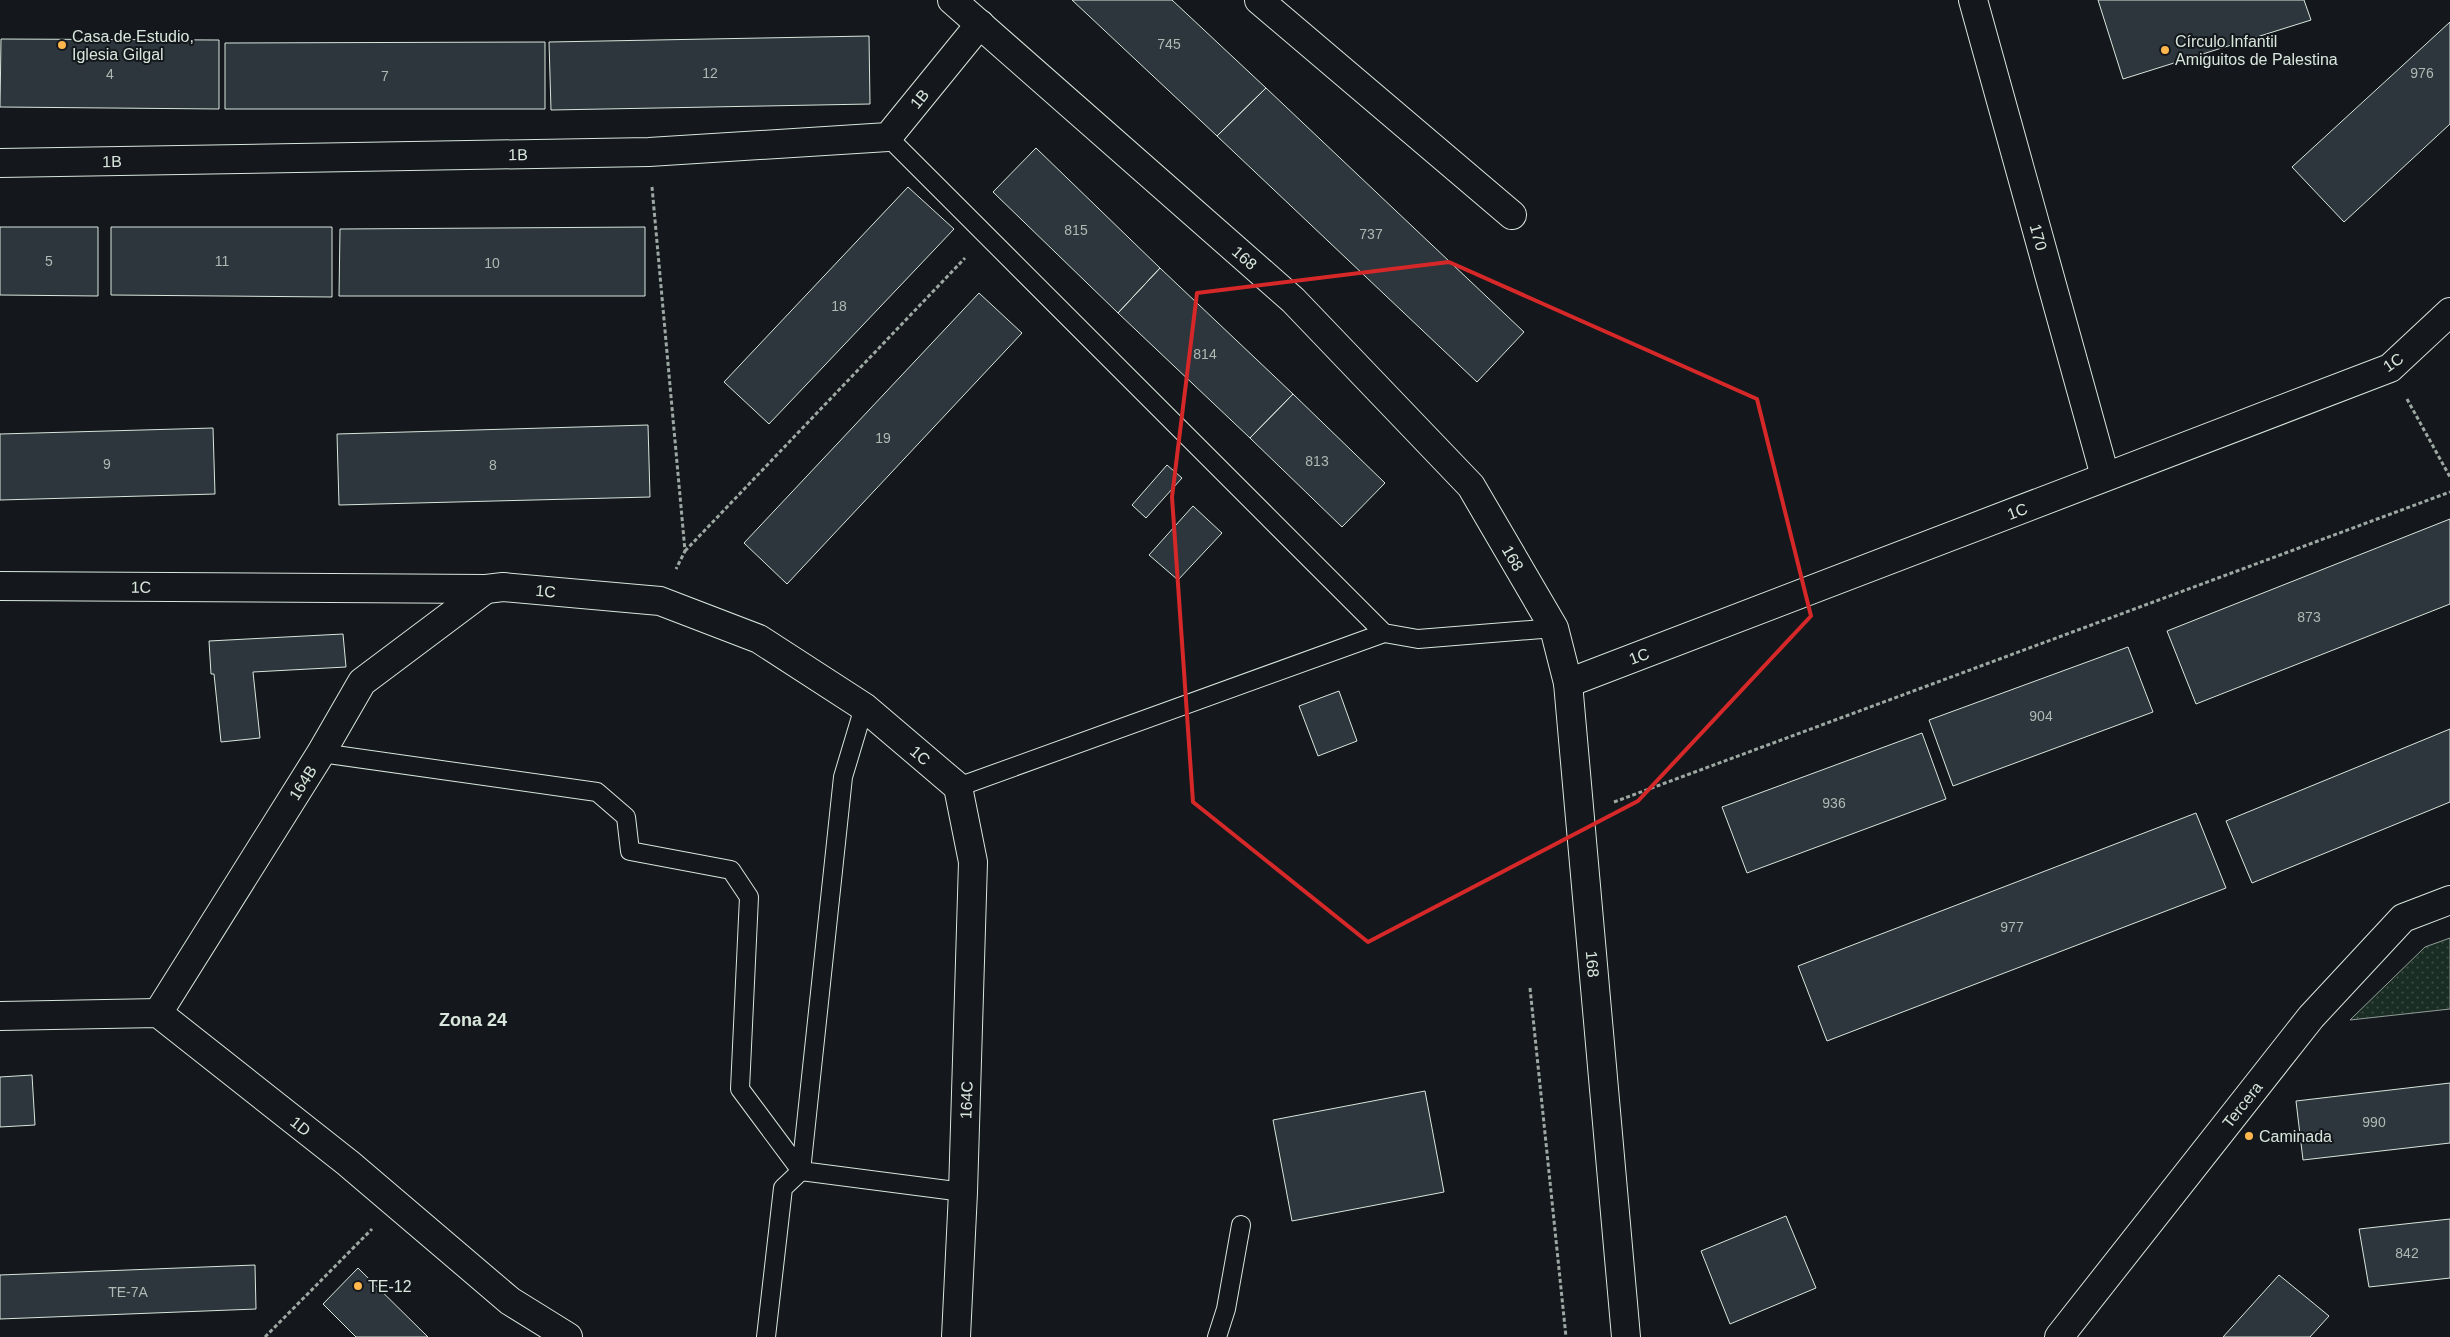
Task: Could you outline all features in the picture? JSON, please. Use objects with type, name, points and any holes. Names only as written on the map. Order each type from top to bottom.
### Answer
[{"type":"street","name":"168","points":[[952,0],[1292,300],[1471,486],[1554,628],[1568,684],[1578,815],[1626,1337]]},
{"type":"street","points":[[1259,0],[1512,215]]},
{"type":"street","name":"170","points":[[1973,0],[2105,476]]},
{"type":"street","name":"1B","points":[[0,163],[649,152],[888,137],[980,24]]},
{"type":"street","name":"1C","points":[[1568,684],[2390,368],[2450,312]]},
{"type":"street","name":"1C","points":[[0,586],[486,589],[503,587],[660,601],[759,639],[864,707],[958,787]]},
{"type":"street","name":"164B","points":[[158,1013],[321,753],[362,682],[486,589]]},
{"type":"street","name":"164C","points":[[956,1337],[963,1192],[973,862],[958,787]]},
{"type":"street","name":"Tercera","points":[[2059,1337],[2311,1016],[2402,918],[2450,900]]},
{"type":"street","points":[[0,1016],[158,1013]]},
{"type":"street","name":"1D","points":[[158,1013],[397,1204],[510,1300],[568,1337]]},
{"type":"lane","points":[[888,137],[1384,633]]},
{"type":"lane","points":[[958,787],[1384,633],[1418,638],[1554,628]]},
{"type":"lane","points":[[766,1337],[782,1188],[800,1171],[843,777],[864,707]]},
{"type":"lane","points":[[321,753],[597,792],[626,817],[630,851],[731,870],[749,898],[740,1089],[800,1171],[963,1192]]},
{"type":"lane","points":[[1217,1337],[1226,1309],[1241,1225]]},
{"type":"path","points":[[649,152],[685,551]]},
{"type":"path","points":[[660,601],[685,551],[986,235]]},
{"type":"path","points":[[2390,368],[2450,477]]},
{"type":"path","points":[[1578,815],[2450,492]]},
{"type":"path","points":[[1530,988],[1566,1337]]},
{"type":"path","points":[[265,1337],[397,1204]]},
{"type":"highlighted area","points":[[1449,262],[1757,399],[1811,616],[1638,801],[1368,942],[1193,802],[1172,497],[1197,293]]},
{"type":"green space","points":[[2450,938],[2450,1009],[2350,1020],[2425,947]]},
{"type":"building","points":[[1072,0],[1172,0],[1266,88],[1217,136]]},
{"type":"building","name":"Círculo Infantil Amiguitos de Palestina","points":[[2098,0],[2304,0],[2311,20],[2123,79]]},
{"type":"building","points":[[2450,22],[2450,124],[2344,222],[2292,167]]},
{"type":"building","points":[[869,36],[870,104],[551,110],[549,42]]},
{"type":"building","points":[[1,39],[219,40],[219,109],[0,107]]},
{"type":"building","points":[[545,42],[545,109],[225,109],[225,43]]},
{"type":"building","points":[[1266,88],[1524,332],[1477,382],[1217,136]]},
{"type":"building","points":[[1036,148],[1160,268],[1118,313],[993,192]]},
{"type":"building","points":[[908,187],[954,229],[769,424],[724,382]]},
{"type":"building","points":[[0,227],[98,227],[98,296],[0,295]]},
{"type":"building","points":[[111,227],[332,227],[332,297],[111,295]]},
{"type":"building","points":[[645,227],[645,296],[339,296],[340,229]]},
{"type":"building","points":[[1160,268],[1293,394],[1250,438],[1118,313]]},
{"type":"building","points":[[979,293],[1022,333],[787,584],[744,543]]},
{"type":"building","points":[[1293,394],[1385,483],[1342,527],[1250,438]]},
{"type":"building","points":[[648,425],[650,497],[339,505],[337,434]]},
{"type":"building","points":[[213,428],[215,494],[0,500],[0,434]]},
{"type":"building","points":[[1167,465],[1182,478],[1146,518],[1132,505]]},
{"type":"building","points":[[1193,506],[1222,533],[1178,580],[1149,555]]},
{"type":"building","points":[[2450,519],[2450,604],[2196,704],[2167,631]]},
{"type":"building","points":[[343,634],[346,667],[253,672],[260,738],[221,742],[214,674],[211,674],[209,641]]},
{"type":"building","points":[[2128,647],[2153,712],[1953,786],[1929,720]]},
{"type":"building","points":[[1339,691],[1357,741],[1318,756],[1299,706]]},
{"type":"building","points":[[2450,729],[2450,802],[2252,883],[2226,821]]},
{"type":"building","points":[[1922,733],[1946,799],[1747,873],[1722,807]]},
{"type":"building","points":[[2196,813],[2226,888],[1827,1041],[1798,966]]},
{"type":"building","points":[[32,1075],[35,1125],[0,1127],[0,1077]]},
{"type":"building","points":[[2450,1083],[2450,1143],[2303,1160],[2296,1101]]},
{"type":"building","points":[[1425,1091],[1444,1192],[1292,1221],[1273,1120]]},
{"type":"building","points":[[1786,1216],[1816,1288],[1730,1324],[1701,1251]]},
{"type":"building","points":[[2450,1219],[2450,1278],[2369,1287],[2359,1229]]},
{"type":"building","points":[[255,1265],[256,1309],[0,1319],[0,1275]]},
{"type":"building","name":"TE-12","points":[[358,1268],[428,1337],[356,1337],[323,1304]]},
{"type":"building","points":[[2279,1275],[2329,1316],[2310,1337],[2223,1337]]},
{"type":"place","name":"Casa de Estudio, Iglesia Gilgal","points":[[62,45]]},
{"type":"place","name":"Círculo Infantil Amiguitos de Palestina","points":[[2165,50]]},
{"type":"place","name":"Caminada","points":[[2249,1136]]},
{"type":"place","name":"TE-12","points":[[358,1286]]},
{"type":"district","name":"Zona 24","points":[[473,1020]]}]
